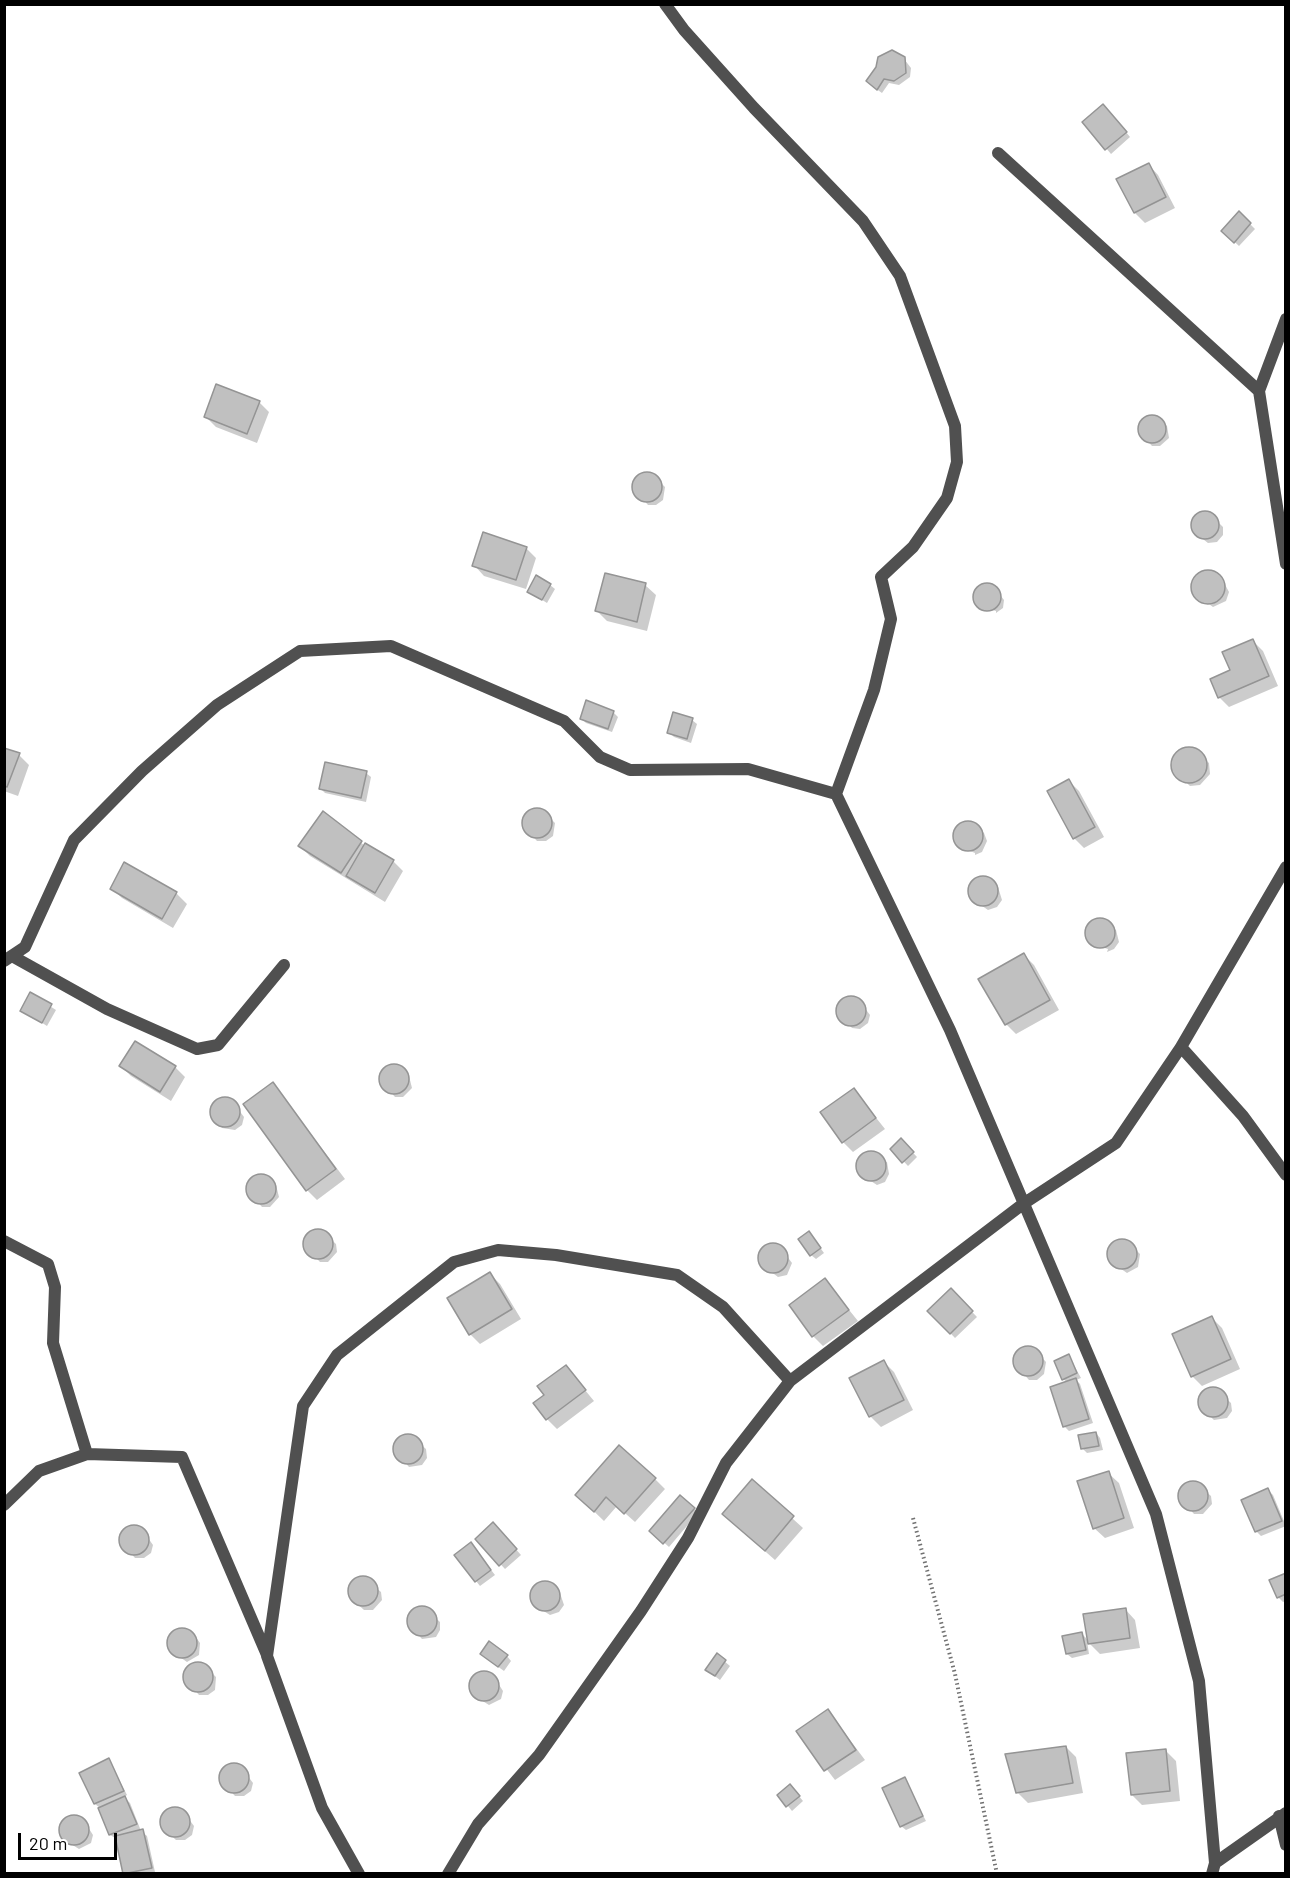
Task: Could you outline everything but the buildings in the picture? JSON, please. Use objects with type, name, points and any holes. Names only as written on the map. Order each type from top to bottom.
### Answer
[{"type":"street","points":[[665,4],[684,30],[754,108],[863,220],[900,276],[955,426],[957,462],[947,498],[913,547],[881,577],[891,619],[874,690],[836,794],[950,1030],[1156,1514],[1199,1681],[1213,1868]]},
{"type":"street","points":[[998,153],[1259,391]]},
{"type":"street","points":[[1286,319],[1259,391],[1286,564]]},
{"type":"street","points":[[284,965],[218,1045],[197,1049],[107,1009],[8,958],[25,947],[74,840],[142,771],[217,705],[300,651],[391,646],[564,720],[600,758],[630,770],[748,769],[836,794]]},
{"type":"street","points":[[448,1874],[478,1824],[539,1755],[641,1611],[688,1538],[726,1463],[790,1381],[1023,1204],[1116,1143],[1181,1047],[1286,867]]},
{"type":"street","points":[[1181,1047],[1243,1116],[1286,1175]]},
{"type":"street","points":[[4,1241],[48,1264],[55,1287],[53,1343],[87,1454]]},
{"type":"street","points":[[267,1656],[303,1406],[337,1355],[454,1262],[498,1250],[556,1255],[677,1275],[723,1307],[790,1381]]},
{"type":"street","points":[[4,1505],[39,1471],[87,1454],[182,1457],[267,1656],[322,1808],[359,1874]]},
{"type":"street","points":[[1213,1868],[1282,1815],[1286,1845]]},
{"type":"path","points":[[913,1518],[955,1674],[997,1874]]}]
